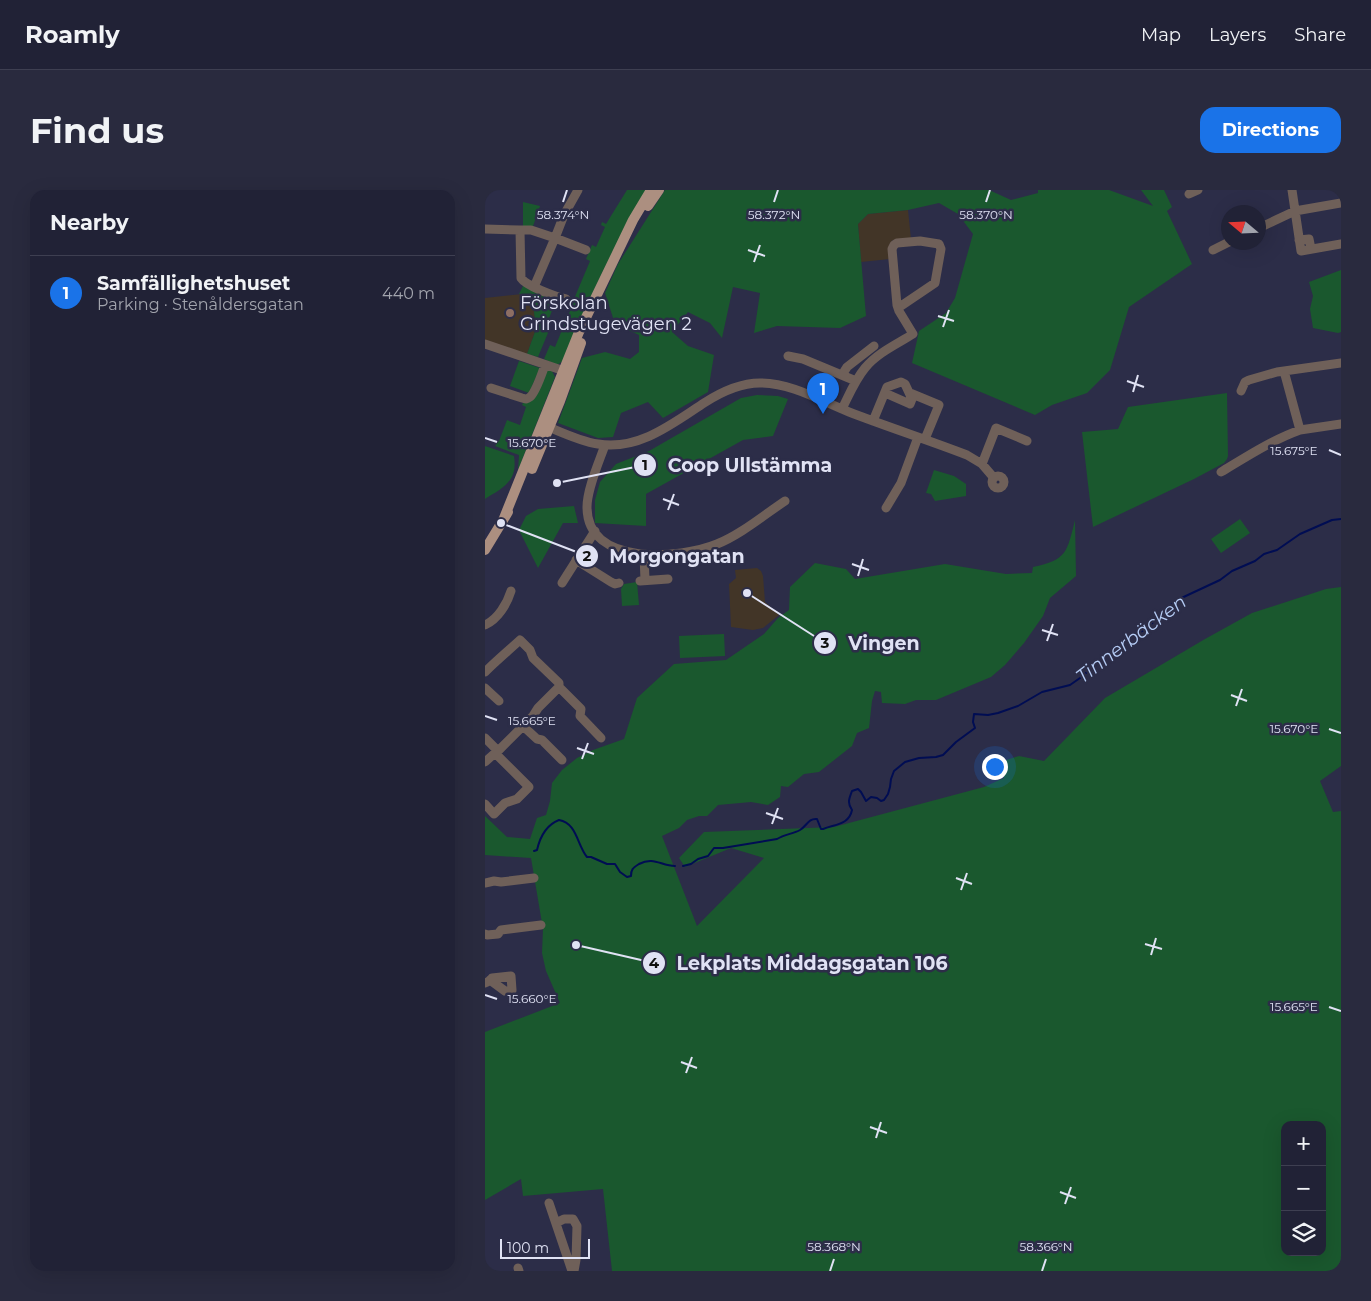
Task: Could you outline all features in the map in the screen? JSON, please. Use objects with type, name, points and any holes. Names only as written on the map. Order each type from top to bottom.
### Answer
[{"type":"main road","points":[[489,543],[531,470],[579,332],[633,220],[651,190]]},
{"type":"main road","points":[[620,246],[659,190]]},
{"type":"street","points":[[534,287],[564,216],[578,190]]},
{"type":"street","points":[[1189,194],[1198,190]]},
{"type":"street","points":[[1291,190],[1301,251],[1341,244]]},
{"type":"street","points":[[1266,225],[1295,211],[1341,203]]},
{"type":"street","points":[[485,229],[531,230],[586,250]]},
{"type":"street","points":[[520,230],[521,278],[523,282],[566,299]]},
{"type":"street","points":[[842,409],[864,368],[878,356],[913,334],[898,308],[892,249],[894,245],[897,243],[921,241],[939,244],[941,249],[935,283],[898,308]]},
{"type":"street","points":[[1213,250],[1221,246]]},
{"type":"street","points":[[485,344],[566,372]]},
{"type":"street","points":[[842,376],[847,367],[874,346]]},
{"type":"street","points":[[788,356],[803,359],[856,381]]},
{"type":"street","points":[[1241,391],[1245,382],[1249,380],[1284,371],[1341,363]]},
{"type":"street","points":[[491,388],[521,398],[529,398],[545,365]]},
{"type":"street","points":[[1284,371],[1300,430]]},
{"type":"street","points":[[873,421],[887,387],[901,382],[905,384],[912,399],[910,404],[885,393]]},
{"type":"street","points":[[546,425],[595,444],[605,445],[633,442],[650,436],[729,389],[760,383],[781,385],[967,455],[981,464],[993,478]]},
{"type":"street","points":[[886,508],[901,483],[921,438],[939,405],[910,393]]},
{"type":"street","points":[[1221,472],[1261,448],[1300,430],[1341,424]]},
{"type":"street","points":[[981,464],[996,428],[1027,441]]},
{"type":"street","points":[[605,445],[587,502],[588,517],[603,541],[617,549],[644,555],[699,550],[731,538],[785,501]]},
{"type":"street","points":[[561,583],[595,531]]},
{"type":"street","points":[[644,555],[643,581],[668,579]]},
{"type":"street","points":[[576,560],[611,582],[619,583]]},
{"type":"street","points":[[485,625],[490,623],[502,610],[511,591]]},
{"type":"street","points":[[485,672],[520,640],[530,650],[533,658],[559,683],[559,687],[581,709],[579,716],[601,738]]},
{"type":"street","points":[[485,762],[533,716],[538,708],[559,687]]},
{"type":"street","points":[[485,688],[499,701]]},
{"type":"street","points":[[523,726],[537,739],[543,740],[562,760]]},
{"type":"street","points":[[485,738],[529,787],[517,799],[505,803],[494,814],[485,804]]},
{"type":"street","points":[[485,882],[534,878]]},
{"type":"street","points":[[485,934],[498,934],[501,930],[541,925]]},
{"type":"street","points":[[549,1203],[573,1271]]},
{"type":"street","points":[[555,1223],[568,1218],[573,1220],[577,1226],[576,1260],[573,1271]]},
{"type":"shaded area","points":[[908,210],[911,239],[893,240],[889,245],[890,259],[861,262],[858,224],[868,214]]},
{"type":"shaded area","name":"Förskolan Grindstugevägen 2","points":[[532,293],[536,329],[527,354],[485,340],[485,298]]},
{"type":"shaded area","points":[[757,568],[763,576],[765,602],[779,615],[763,628],[753,630],[731,627],[729,584],[736,578],[735,570]]},
{"type":"green space","points":[[627,190],[647,190],[602,274],[563,361],[557,365],[544,359],[550,345],[555,347],[572,306],[567,303],[570,297],[574,299],[590,261],[586,259],[592,245],[596,247],[605,227],[601,225],[602,222],[606,224]]},
{"type":"green space","points":[[665,190],[989,190],[1011,200],[1038,193],[1038,190],[1109,190],[1153,206],[1141,190],[1164,190],[1172,207],[1167,211],[1192,264],[1129,307],[1110,370],[1087,393],[1052,405],[1035,415],[912,363],[919,331],[946,313],[955,298],[973,234],[958,214],[939,203],[908,210],[868,214],[858,224],[866,316],[840,328],[777,326],[754,333],[760,293],[733,287],[722,338],[710,323],[688,312],[672,332],[688,346],[714,355],[708,392],[663,418],[648,402],[621,413],[613,437],[598,438],[558,423],[582,358],[605,352],[630,359],[639,352],[639,335],[615,324],[605,293],[618,264]]},
{"type":"green space","points":[[523,202],[540,206],[532,229],[523,228]]},
{"type":"green space","points":[[1341,270],[1341,332],[1313,328],[1310,309],[1313,296],[1309,282]]},
{"type":"green space","points":[[524,284],[557,298],[546,326],[550,328],[538,357],[527,354],[536,329],[532,294],[519,294]]},
{"type":"green space","points":[[519,361],[540,368],[529,393],[510,386]]},
{"type":"green space","points":[[548,369],[552,371],[555,377],[518,470],[519,455],[495,446],[499,441],[507,420],[520,425],[526,407],[522,405],[523,403]]},
{"type":"green space","points":[[1227,393],[1228,456],[1224,463],[1093,527],[1082,432],[1118,429],[1128,407]]},
{"type":"green space","points":[[757,395],[778,396],[788,399],[773,436],[743,440],[646,494],[646,526],[595,523],[595,500],[600,482],[616,464],[649,451],[741,398]]},
{"type":"green space","points":[[485,446],[514,456],[515,465],[514,472],[508,483],[485,499]]},
{"type":"green space","points":[[934,470],[954,476],[966,484],[966,496],[935,501],[931,494],[926,493]]},
{"type":"green space","points":[[574,506],[578,523],[563,523],[538,568],[519,530],[526,516],[538,509]]},
{"type":"green space","points":[[1240,519],[1250,533],[1221,553],[1211,539]]},
{"type":"green space","points":[[1075,520],[1076,576],[1050,598],[1043,616],[1024,643],[1005,665],[991,677],[936,700],[916,700],[905,704],[882,703],[881,692],[875,691],[869,728],[857,733],[852,746],[819,772],[804,774],[788,787],[781,786],[780,797],[768,805],[751,802],[718,805],[707,816],[699,816],[687,820],[679,828],[662,836],[697,926],[764,858],[731,848],[685,867],[679,858],[704,832],[834,827],[984,787],[1004,778],[1000,762],[1019,756],[1044,761],[1105,698],[1205,639],[1252,613],[1326,589],[1341,587],[1341,766],[1320,781],[1333,812],[1341,811],[1341,1271],[612,1271],[603,1189],[523,1196],[521,1179],[485,1200],[485,1032],[560,1003],[546,971],[542,953],[543,929],[531,858],[485,855],[485,816],[507,837],[530,839],[537,818],[546,815],[552,783],[562,770],[577,758],[593,750],[624,739],[637,698],[674,664],[726,660],[764,634],[778,618],[789,610],[790,587],[815,563],[846,569],[855,579],[945,564],[1006,574],[1032,573],[1033,567],[1053,561],[1064,553]]},
{"type":"green space","points":[[637,582],[639,605],[622,606],[621,589],[624,584]]},
{"type":"green space","points":[[724,634],[725,656],[680,658],[679,636]]},
{"type":"waterway","name":"Tinnerbäcken","points":[[683,866],[708,856],[714,848],[777,839],[800,830],[814,819],[817,819],[821,829],[845,821],[852,810],[849,805],[852,791],[858,789],[866,801],[871,797],[881,801],[884,800],[888,794],[894,771],[905,762],[943,755],[956,742],[975,728],[973,722],[974,714],[988,715],[998,713],[1018,706],[1042,692],[1070,685],[1127,638],[1146,629],[1175,601],[1220,580],[1232,571],[1255,561],[1264,554],[1277,550],[1300,534],[1332,520],[1341,519]]},
{"type":"waterway","name":"Tinnerbäcken","points":[[534,851],[537,850],[547,828],[559,820],[570,825],[587,857],[607,864],[615,864],[620,872],[627,877],[631,876],[634,868],[644,862],[653,861],[675,866]]},
{"type":"place","name":"Förskolan Grindstugevägen 2","points":[[510,313]]},
{"type":"place","name":"Samfällighetshuset","points":[[823,414]]},
{"type":"place","name":"Coop Ullstämma","points":[[557,483]]},
{"type":"place","name":"Morgongatan","points":[[501,523]]},
{"type":"place","name":"Vingen","points":[[747,593]]},
{"type":"place","name":"Lekplats Middagsgatan 106","points":[[576,945]]}]
